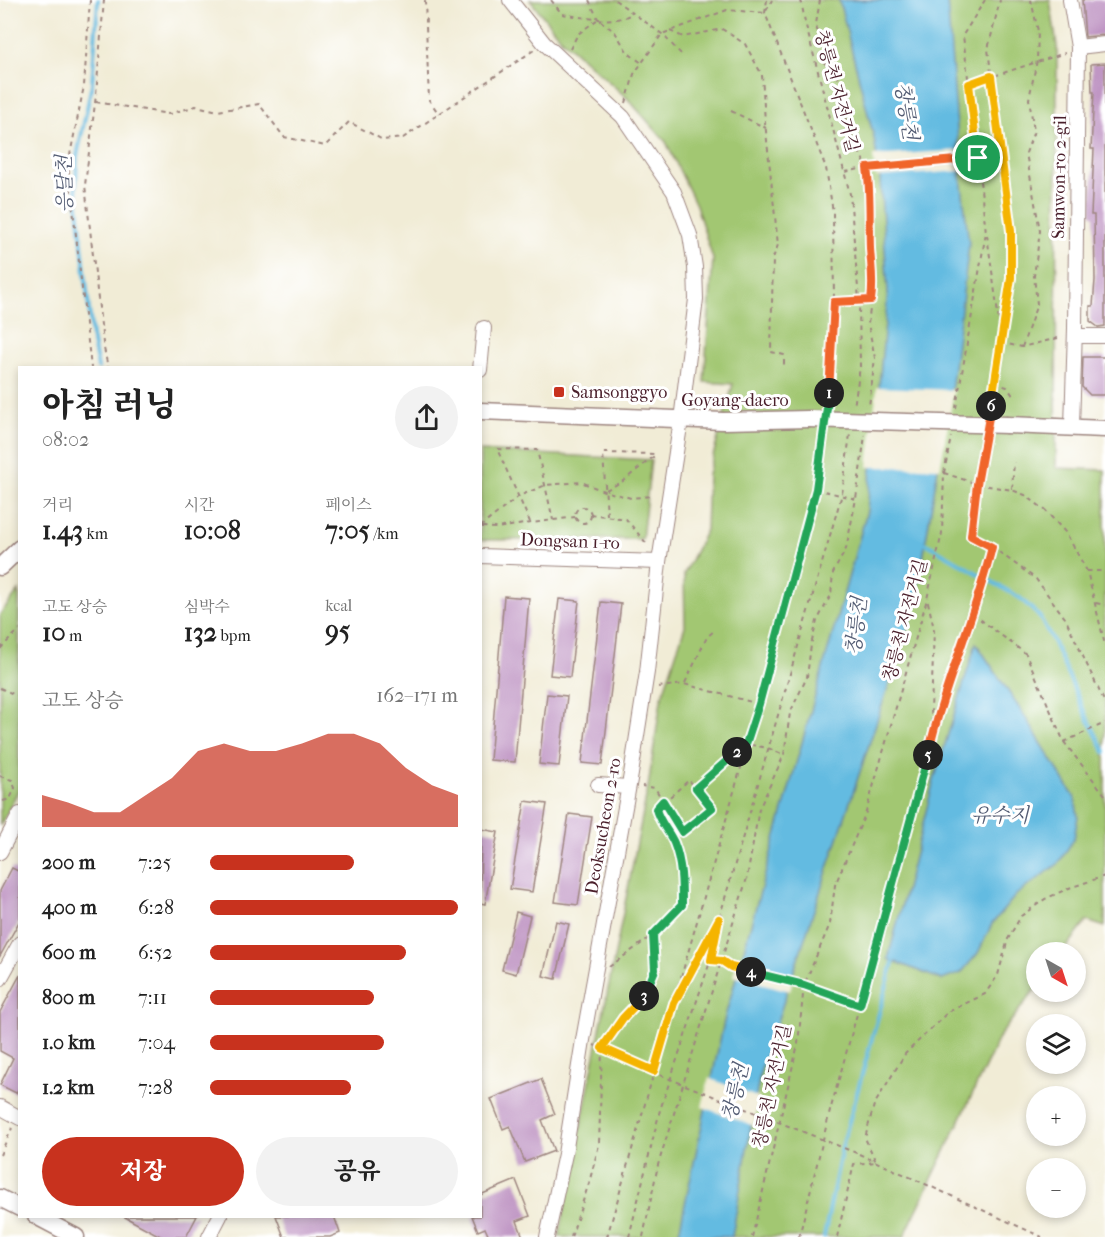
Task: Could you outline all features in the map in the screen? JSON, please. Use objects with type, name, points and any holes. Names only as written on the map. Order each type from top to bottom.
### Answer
[{"type":"main road","name":"Goyang-daero","points":[[482,411],[681,420],[809,419],[1072,428]]},
{"type":"main road","points":[[1072,428],[1105,429]]},
{"type":"main road","points":[[0,567],[18,550]]},
{"type":"main road","points":[[0,1198],[18,1207]]},
{"type":"main road","points":[[40,1218],[76,1237]]},
{"type":"street","name":"Deoksucheon 2-ro","points":[[510,0],[544,43],[623,117],[674,192],[690,235],[695,267],[696,299],[681,420],[659,562],[635,787],[583,1040],[565,1154],[547,1237]]},
{"type":"street","name":"Samwon-ro 2-gil","points":[[1070,0],[1073,49],[1070,335],[1072,428]]},
{"type":"street","points":[[1073,49],[1105,44]]},
{"type":"street","points":[[480,366],[484,328]]},
{"type":"street","points":[[1070,335],[1105,336]]},
{"type":"street","name":"Dongsan 1-ro","points":[[482,556],[659,562]]},
{"type":"street","points":[[598,785],[635,787]]},
{"type":"street","points":[[0,852],[18,818]]},
{"type":"street","points":[[0,979],[18,947]]},
{"type":"street","points":[[0,1107],[18,1116]]},
{"type":"street","points":[[209,1237],[219,1218]]},
{"type":"path","points":[[90,0],[84,86],[68,165],[91,366]]},
{"type":"path","points":[[104,0],[96,102],[85,185],[108,366]]},
{"type":"path","points":[[425,0],[429,100],[439,114]]},
{"type":"path","points":[[551,0],[562,14],[598,19],[626,18],[633,13]]},
{"type":"path","points":[[589,0],[598,19],[615,32],[628,53],[642,63]]},
{"type":"path","points":[[615,0],[662,34],[683,56]]},
{"type":"path","points":[[767,0],[765,13],[826,168],[833,212],[834,302],[827,408]]},
{"type":"path","points":[[765,13],[772,0]]},
{"type":"path","name":"창릉천 자전거길","points":[[801,0],[850,194],[859,300],[860,367],[853,413]]},
{"type":"path","points":[[820,0],[816,24],[822,60],[842,82],[846,123],[868,167],[873,286],[868,324],[875,358],[869,405]]},
{"type":"path","points":[[985,0],[963,35],[986,232],[1002,343]]},
{"type":"path","points":[[989,417],[1011,278],[1011,231],[988,49],[1000,0]]},
{"type":"path","points":[[1023,347],[1037,304],[1034,276],[1040,231],[1026,153],[1034,131],[1029,99],[1037,60],[1038,31],[1031,0]]},
{"type":"path","points":[[625,106],[634,74],[662,34],[727,10],[765,13]]},
{"type":"path","points":[[568,52],[578,34],[598,19]]},
{"type":"path","points":[[670,31],[683,37],[722,29],[746,44],[762,75],[778,245],[773,258],[771,352],[784,355],[784,369]]},
{"type":"path","points":[[96,102],[169,114],[196,106],[218,111],[259,104],[284,137],[325,146],[349,122],[383,140],[403,138],[544,43]]},
{"type":"path","points":[[969,84],[1073,49]]},
{"type":"path","points":[[731,111],[766,128]]},
{"type":"path","points":[[845,172],[868,167],[978,158]]},
{"type":"path","points":[[955,416],[986,232]]},
{"type":"path","points":[[834,302],[871,300]]},
{"type":"path","points":[[1002,343],[1023,347],[1070,335]]},
{"type":"path","points":[[995,383],[1007,387],[1014,397]]},
{"type":"path","points":[[629,1237],[660,1110],[711,960],[719,919],[842,494],[851,425]]},
{"type":"path","points":[[644,1237],[658,1165],[747,878],[759,809],[784,755],[790,713],[807,677],[817,621],[831,595],[833,573],[846,549],[866,428]]},
{"type":"path","name":"창릉천 자전거길","points":[[752,1237],[798,1044],[804,985],[830,924],[835,885],[866,812],[927,599],[942,532],[944,473],[953,428]]},
{"type":"path","points":[[987,428],[971,536],[992,547],[1036,579],[1065,618],[1105,703]]},
{"type":"path","points":[[608,1237],[759,704],[816,489],[824,431]]},
{"type":"path","points":[[530,522],[497,449],[537,450],[553,520]]},
{"type":"path","points":[[604,491],[623,480],[657,454],[603,453],[604,491],[607,515]]},
{"type":"path","points":[[1011,490],[1014,462]]},
{"type":"path","points":[[944,473],[977,484],[1011,490],[1024,495],[1045,510],[1066,533],[1087,571],[1105,645]]},
{"type":"path","points":[[482,526],[519,496],[546,485],[581,482],[632,498],[652,496]]},
{"type":"path","points":[[816,489],[856,499]]},
{"type":"path","points":[[575,517],[576,512],[582,507],[590,514]]},
{"type":"path","points":[[575,517],[578,521],[585,522],[589,519],[590,514]]},
{"type":"path","points":[[590,514],[626,519],[646,543]]},
{"type":"path","points":[[482,527],[496,528],[575,517]]},
{"type":"path","points":[[799,1237],[819,1150],[924,774],[933,731],[973,614],[992,547]]},
{"type":"path","points":[[1087,571],[1105,571]]},
{"type":"path","points":[[927,599],[934,629],[931,711],[933,731]]},
{"type":"path","points":[[1096,603],[1105,605]]},
{"type":"path","points":[[973,614],[1026,654],[1064,742],[1105,795]]},
{"type":"path","points":[[0,649],[18,631]]},
{"type":"path","points":[[684,684],[707,637],[714,631]]},
{"type":"path","points":[[658,687],[684,684],[759,704]]},
{"type":"path","points":[[0,688],[18,696]]},
{"type":"path","points":[[1064,742],[1105,723]]},
{"type":"path","points":[[746,744],[768,748],[784,755]]},
{"type":"path","points":[[696,788],[746,744]]},
{"type":"path","points":[[0,776],[8,778],[14,784],[15,792],[14,797],[6,802],[0,802]]},
{"type":"path","points":[[606,969],[653,935],[682,905],[682,871],[674,843],[658,819],[656,809],[663,801],[689,780],[712,808],[682,832],[663,801],[655,788],[635,787]]},
{"type":"path","points":[[876,1162],[864,1138],[874,1105],[904,1054],[948,1012],[985,994],[998,975],[1008,939],[1022,916],[1046,899],[1069,888],[1105,876]]},
{"type":"path","points":[[674,1003],[719,919]]},
{"type":"path","points":[[571,1237],[599,1144],[602,1048],[623,1018],[646,994],[655,970],[653,935]]},
{"type":"path","points":[[711,960],[722,961],[731,967],[804,985],[860,1005]]},
{"type":"path","points":[[591,1044],[660,1075],[859,1154],[1042,1237]]},
{"type":"path","points":[[0,1155],[18,1118]]},
{"type":"path","points":[[837,1237],[854,1164],[876,1162]]},
{"type":"green space","points":[[530,0],[1050,0],[1057,46],[1056,468],[1105,470],[1105,927],[1087,921],[1071,942],[1026,942],[1026,1001],[1001,1034],[904,1237],[559,1237],[648,787],[661,700],[685,626],[684,574],[706,530],[708,474],[733,384],[704,382],[713,259],[696,205],[666,142],[627,98],[561,39]]},
{"type":"green space","points":[[482,451],[651,460],[642,539],[482,540]]},
{"type":"green space","points":[[18,592],[18,791],[0,826],[0,614]]},
{"type":"water","name":"창릉천","points":[[839,0],[947,0],[961,177],[969,244],[952,384],[915,606],[760,1073],[732,1237],[678,1237],[725,1017],[867,511],[888,292],[880,179],[874,138]]},
{"type":"water","name":"유수지","points":[[976,643],[1075,798],[1078,816],[1074,839],[1058,864],[1016,895],[992,924],[978,953],[961,973],[942,980],[888,959],[934,780]]},
{"type":"pier","points":[[962,150],[963,171],[876,177],[873,156]]},
{"type":"pier","points":[[877,387],[954,390],[940,468],[868,467]]},
{"type":"pier","points":[[737,961],[794,975],[790,991],[733,976]]},
{"type":"pier","points":[[709,1078],[759,1098],[754,1126],[702,1107]]},
{"type":"building","points":[[1082,0],[1105,0],[1105,35],[1085,37]]},
{"type":"building","points":[[1105,63],[1105,326],[1098,327],[1090,321],[1090,306],[1093,306],[1095,280],[1094,215],[1091,215],[1094,92],[1092,92],[1091,64]]},
{"type":"building","points":[[1083,357],[1105,357],[1105,395],[1090,395],[1082,387]]},
{"type":"building","points":[[504,596],[529,598],[515,762],[490,760]]},
{"type":"building","points":[[559,599],[579,601],[570,677],[550,675]]},
{"type":"building","points":[[601,602],[621,604],[602,765],[582,763]]},
{"type":"building","points":[[547,694],[567,696],[559,766],[539,764]]},
{"type":"building","points":[[525,801],[547,804],[532,892],[510,889]]},
{"type":"building","points":[[569,814],[592,817],[578,905],[555,902]]},
{"type":"building","points":[[482,829],[498,832],[485,904],[482,903]]},
{"type":"building","points":[[12,868],[18,871],[18,924],[0,956],[0,891]]},
{"type":"building","points":[[516,912],[530,916],[516,974],[502,970]]},
{"type":"building","points":[[556,921],[569,924],[556,979],[543,976]]},
{"type":"building","points":[[18,979],[18,1090],[16,1093],[0,1085],[13,1058],[0,1051],[0,1012]]},
{"type":"building","points":[[541,1079],[555,1114],[542,1120],[554,1151],[525,1162],[510,1126],[503,1129],[491,1099]]},
{"type":"building","points":[[516,1180],[530,1216],[517,1221],[523,1237],[489,1237],[485,1228],[478,1231],[473,1218],[482,1218],[482,1194]]},
{"type":"building","points":[[127,1218],[196,1218],[186,1237],[162,1237]]},
{"type":"building","points":[[277,1218],[335,1218],[340,1233],[330,1237],[284,1237]]},
{"type":"waterway","name":"응달천","points":[[98,0],[92,84],[77,156],[76,188],[92,337],[98,366]]},
{"type":"waterway","points":[[922,541],[1020,598],[1039,616],[1105,752]]},
{"type":"waterway","points":[[824,1237],[842,1147],[894,959]]},
{"type":"place","name":"Samsonggyo","points":[[559,392]]},
{"type":"route","points":[[991,76],[1011,231],[1011,278],[977,484],[971,536],[992,547],[973,614],[933,731],[924,774],[860,1005],[804,985],[731,967],[722,961],[711,960],[719,919],[674,1003],[654,1071],[602,1048],[623,1018],[646,994],[655,970],[653,935],[682,905],[682,871],[674,843],[658,819],[656,809],[663,801],[682,832],[712,808],[696,788],[746,744],[759,704],[816,489],[830,385],[834,302],[871,300],[873,286],[867,168],[978,158],[969,84],[991,76]]}]
